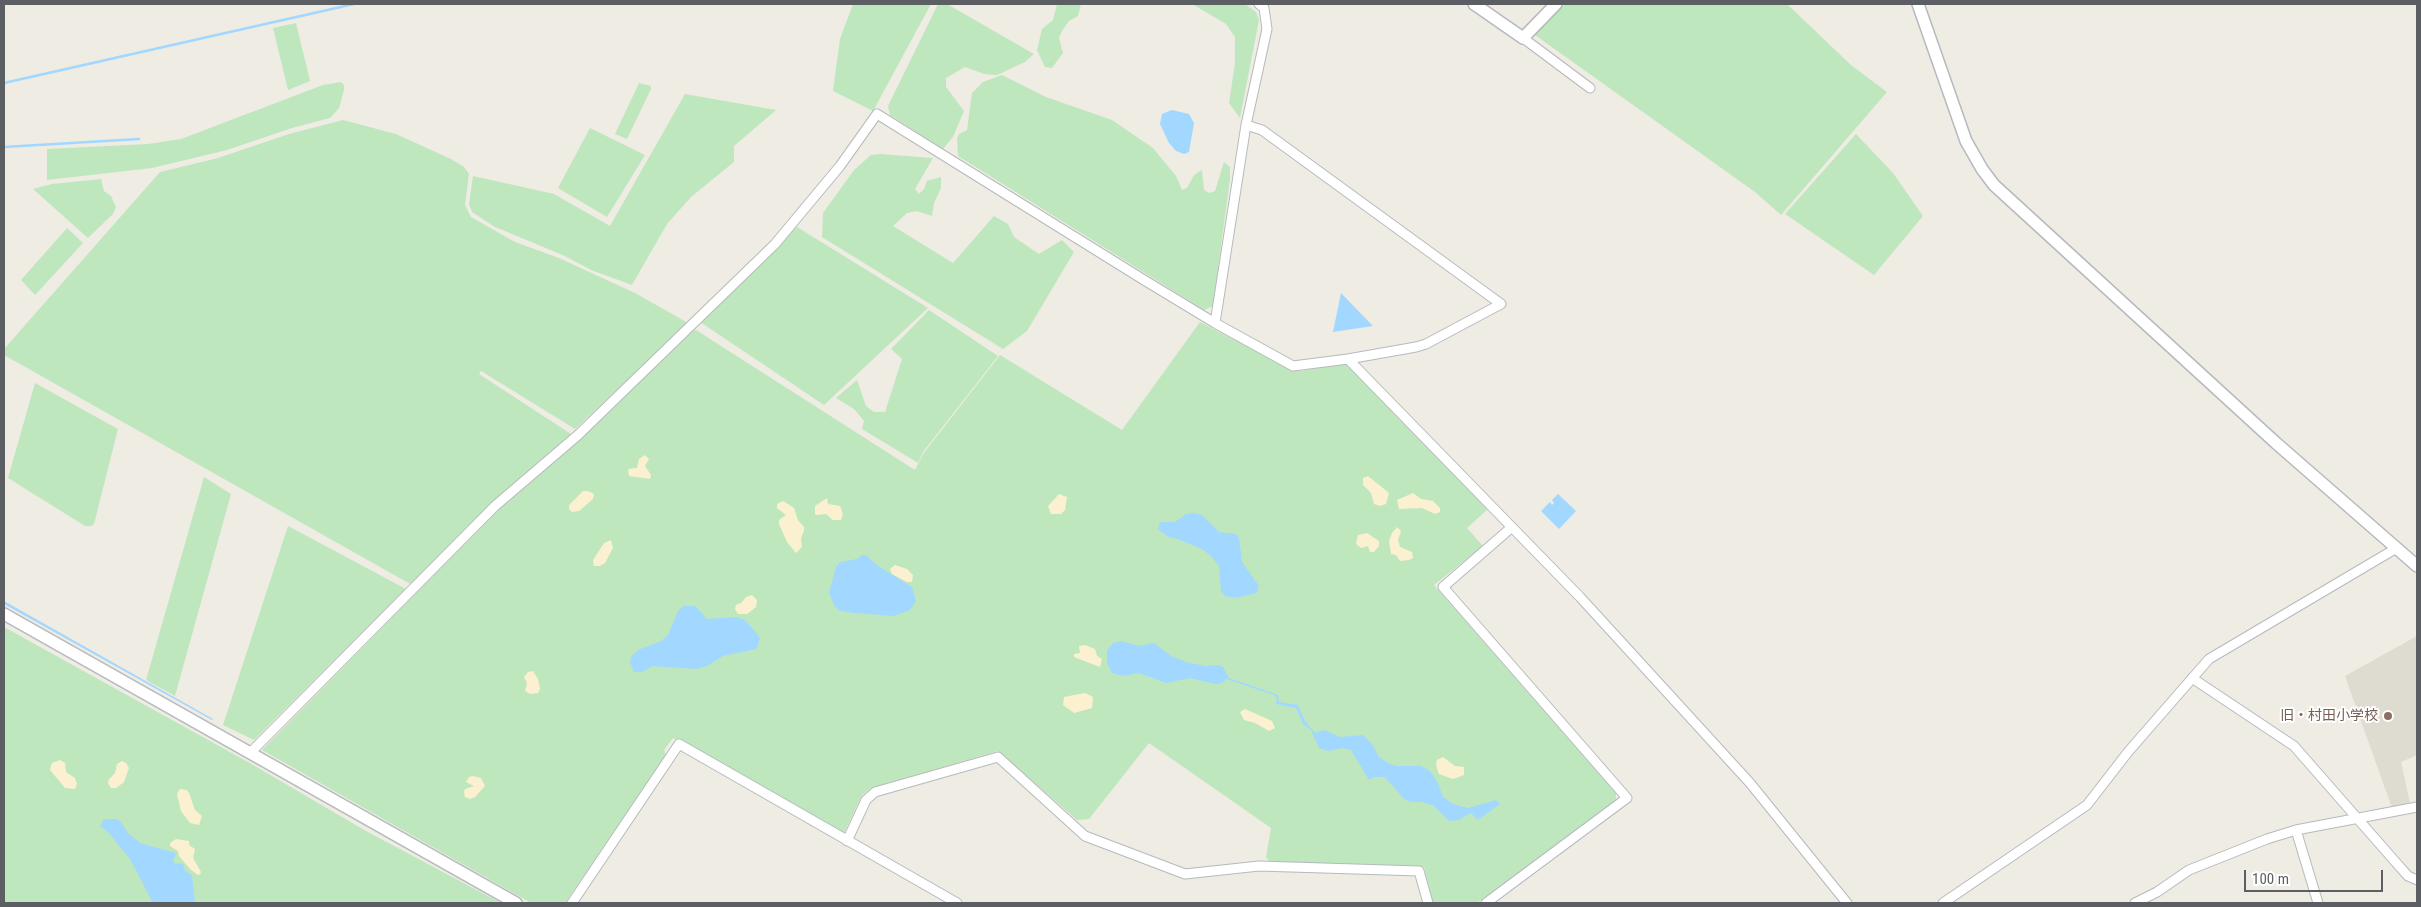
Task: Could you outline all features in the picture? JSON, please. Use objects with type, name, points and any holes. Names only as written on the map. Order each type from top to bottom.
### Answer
[{"type":"street","points":[[1215,323],[1246,125],[1267,29],[1264,8],[1259,4]]},
{"type":"street","points":[[1474,4],[1590,88]]},
{"type":"street","points":[[1523,38],[1556,4]]},
{"type":"street","points":[[1918,4],[1966,140],[1982,169],[1994,185],[2276,443],[2395,549],[2417,566]]},
{"type":"street","points":[[250,753],[495,506],[578,435],[775,244],[840,166],[878,114],[1215,323],[1293,366],[1348,359],[1426,344],[1501,304],[1262,130],[1246,125]]},
{"type":"street","points":[[1348,359],[1580,597],[1750,783],[1847,903]]},
{"type":"street","points":[[1486,903],[1627,798],[1443,587],[1512,527]]},
{"type":"street","points":[[1943,903],[2087,805],[2209,659],[2395,549]]},
{"type":"street","points":[[4,614],[486,888],[516,903]]},
{"type":"street","points":[[2192,678],[2294,746],[2356,819],[2408,876],[2417,880]]},
{"type":"street","points":[[572,903],[678,744],[957,903]]},
{"type":"street","points":[[848,841],[866,800],[876,792],[998,757],[1085,836],[1185,874],[1259,866],[1419,871],[1428,903]]},
{"type":"street","points":[[2135,903],[2156,892],[2189,870],[2296,830],[2417,807]]},
{"type":"street","points":[[2296,830],[2318,903]]},
{"type":"shaded area","name":"旧・村田小学校","points":[[2417,636],[2417,755],[2401,762],[2410,803],[2392,808],[2345,676]]},
{"type":"green space","points":[[853,4],[931,4],[873,111],[833,91],[840,39]]},
{"type":"green space","points":[[938,4],[947,4],[1034,54],[1025,62],[997,75],[984,74],[965,67],[946,78],[946,87],[964,111],[953,137],[943,149],[890,115],[888,106]]},
{"type":"green space","points":[[1057,4],[1081,4],[1078,16],[1069,21],[1062,31],[1059,38],[1063,53],[1052,68],[1045,67],[1037,50],[1042,29],[1053,20]]},
{"type":"green space","points":[[1192,4],[1245,4],[1256,12],[1259,20],[1240,118],[1229,103],[1235,63],[1235,37],[1226,24]]},
{"type":"green space","points":[[1565,4],[1787,4],[1851,65],[1887,92],[1781,215],[1755,192],[1535,35]]},
{"type":"green space","points":[[296,23],[310,81],[288,90],[273,28]]},
{"type":"green space","points":[[1002,75],[1046,97],[1112,120],[1153,148],[1176,176],[1182,190],[1187,188],[1194,175],[1202,170],[1204,190],[1209,193],[1215,191],[1224,162],[1230,167],[1213,306],[1204,310],[958,156],[957,138],[959,134],[967,130],[972,93],[983,82]]},
{"type":"green space","points":[[341,82],[344,85],[344,90],[339,108],[330,118],[292,128],[227,150],[152,168],[47,180],[47,149],[148,144],[181,139],[323,85]]},
{"type":"green space","points":[[639,83],[651,86],[651,89],[627,139],[615,134]]},
{"type":"green space","points":[[685,94],[776,110],[734,146],[734,162],[691,197],[667,224],[632,285],[591,270],[565,256],[495,227],[472,212],[469,204],[473,176],[554,194],[610,226]]},
{"type":"green space","points":[[343,120],[396,134],[451,159],[464,167],[469,174],[465,205],[471,217],[515,242],[559,258],[635,293],[688,323],[575,429],[481,371],[479,374],[571,434],[493,502],[412,585],[4,355],[4,349],[160,172],[218,158],[289,134]]},
{"type":"green space","points":[[590,128],[645,155],[607,217],[558,188]]},
{"type":"green space","points":[[1856,134],[1893,173],[1923,216],[1874,275],[1785,214]]},
{"type":"green space","points":[[871,155],[933,158],[915,189],[919,194],[924,189],[927,181],[941,177],[941,188],[934,203],[932,216],[917,211],[907,213],[893,226],[953,263],[994,216],[1008,224],[1014,237],[1039,254],[1062,240],[1074,252],[1027,331],[1003,349],[822,237],[823,213],[854,170]]},
{"type":"green space","points":[[101,179],[104,191],[111,196],[116,207],[113,214],[88,238],[33,189],[52,184]]},
{"type":"green space","points":[[797,227],[928,308],[824,405],[700,322]]},
{"type":"green space","points":[[67,228],[83,243],[35,295],[21,280]]},
{"type":"green space","points":[[929,310],[998,356],[923,452],[918,463],[862,429],[864,421],[854,409],[836,398],[857,380],[866,406],[874,412],[885,412],[902,359],[891,349]]},
{"type":"green space","points":[[1200,322],[1292,370],[1301,371],[1346,363],[1488,509],[1467,528],[1483,546],[1434,585],[1616,793],[1616,800],[1477,903],[1433,903],[1424,867],[1270,862],[1266,857],[1271,828],[1149,743],[1089,819],[1077,820],[998,751],[871,788],[862,795],[844,833],[673,738],[664,750],[666,755],[565,903],[531,903],[262,750],[497,511],[581,438],[692,331],[696,330],[915,470],[923,454],[1000,355],[1122,430]]},
{"type":"green space","points":[[35,383],[118,429],[94,524],[91,526],[85,526],[8,478]]},
{"type":"green space","points":[[204,477],[231,494],[175,696],[146,680]]},
{"type":"green space","points":[[288,526],[406,589],[254,740],[223,725]]},
{"type":"green space","points":[[4,627],[248,762],[366,831],[501,903],[4,903]]},
{"type":"sand","points":[[645,455],[649,459],[645,466],[651,475],[650,479],[629,476],[628,469],[637,468],[639,459]]},
{"type":"sand","points":[[1368,476],[1389,493],[1386,504],[1380,506],[1374,504],[1371,493],[1363,485],[1363,478]]},
{"type":"sand","points":[[583,491],[594,494],[593,499],[579,511],[572,512],[569,509],[569,505]]},
{"type":"sand","points":[[1413,493],[1421,499],[1433,501],[1440,508],[1440,512],[1435,514],[1422,508],[1399,509],[1397,500]]},
{"type":"sand","points":[[1059,494],[1067,497],[1065,510],[1061,514],[1051,514],[1048,506]]},
{"type":"sand","points":[[827,498],[828,504],[840,506],[843,514],[841,520],[833,520],[826,514],[815,514],[815,506]]},
{"type":"sand","points":[[783,501],[794,508],[798,520],[804,527],[801,538],[802,547],[796,553],[787,542],[779,524],[779,520],[786,515],[777,508],[777,504]]},
{"type":"sand","points":[[1397,527],[1401,531],[1398,540],[1400,547],[1412,552],[1413,558],[1409,560],[1400,561],[1396,555],[1391,554],[1389,541]]},
{"type":"sand","points":[[1367,533],[1379,541],[1379,546],[1374,552],[1370,552],[1368,546],[1361,548],[1356,544],[1358,535]]},
{"type":"sand","points":[[611,540],[613,548],[605,563],[600,566],[594,566],[593,560],[604,543]]},
{"type":"sand","points":[[895,565],[907,569],[913,575],[912,582],[907,582],[892,574],[890,569]]},
{"type":"sand","points":[[752,595],[757,600],[756,607],[747,614],[738,614],[735,609],[736,605]]},
{"type":"sand","points":[[1085,645],[1095,649],[1097,656],[1102,659],[1100,667],[1074,657],[1074,654],[1080,653],[1079,646]]},
{"type":"sand","points":[[533,671],[538,679],[540,689],[538,693],[530,694],[525,691],[527,683],[524,677],[528,672]]},
{"type":"sand","points":[[1085,693],[1093,697],[1092,708],[1074,713],[1063,705],[1064,697]]},
{"type":"sand","points":[[1245,709],[1272,721],[1275,728],[1269,731],[1255,723],[1244,720],[1240,712]]},
{"type":"sand","points":[[1443,757],[1455,766],[1464,767],[1464,775],[1453,779],[1439,774],[1436,765],[1437,760]]},
{"type":"sand","points":[[60,760],[65,763],[66,772],[75,778],[77,784],[75,789],[65,788],[50,770],[52,763]]},
{"type":"sand","points":[[122,761],[129,768],[124,782],[116,788],[111,788],[108,783],[109,779],[115,773],[117,764]]},
{"type":"sand","points":[[469,777],[481,778],[485,786],[475,797],[470,799],[465,797],[464,792],[465,789],[474,786],[466,782]]},
{"type":"sand","points":[[180,789],[187,790],[195,810],[202,816],[199,825],[190,823],[181,811],[177,794]]},
{"type":"sand","points":[[176,839],[189,841],[189,845],[195,849],[193,858],[201,872],[200,874],[198,875],[190,869],[179,856],[178,851],[170,846],[170,843]]},
{"type":"water","points":[[1172,110],[1189,114],[1194,123],[1189,152],[1184,154],[1176,151],[1169,143],[1160,124],[1162,114]]},
{"type":"water","points":[[1341,293],[1373,326],[1333,332]]},
{"type":"water","points":[[1558,494],[1576,511],[1559,529],[1541,511],[1550,502],[1552,505],[1554,503],[1552,500]]},
{"type":"water","points":[[1186,514],[1202,515],[1219,532],[1236,534],[1239,537],[1242,562],[1259,586],[1257,593],[1235,598],[1225,596],[1221,591],[1219,566],[1211,556],[1202,549],[1168,537],[1158,529],[1160,522],[1175,522]]},
{"type":"water","points":[[862,555],[866,555],[878,566],[912,587],[916,601],[910,610],[894,616],[840,611],[835,607],[829,593],[836,567],[840,562],[857,559]]},
{"type":"water","points":[[4,601],[213,719],[4,604]]},
{"type":"water","points":[[684,606],[695,606],[707,619],[736,617],[745,620],[760,638],[756,649],[723,656],[707,666],[695,669],[653,666],[642,672],[634,672],[630,663],[631,657],[638,650],[661,641],[668,635],[678,611]]},
{"type":"water","points":[[1121,641],[1139,646],[1154,643],[1171,656],[1186,662],[1205,666],[1219,665],[1223,667],[1229,678],[1278,695],[1279,702],[1298,705],[1305,721],[1315,733],[1324,730],[1340,737],[1363,735],[1372,744],[1379,757],[1388,763],[1396,766],[1421,766],[1430,771],[1437,781],[1443,797],[1453,804],[1468,808],[1496,800],[1500,804],[1478,820],[1471,813],[1459,820],[1449,821],[1434,806],[1404,799],[1385,777],[1374,777],[1369,780],[1351,750],[1342,748],[1328,751],[1319,748],[1311,730],[1303,724],[1296,708],[1276,704],[1277,698],[1274,695],[1226,679],[1222,683],[1216,684],[1190,678],[1166,683],[1139,673],[1123,676],[1112,673],[1107,663],[1107,651],[1113,643]]},
{"type":"water","points":[[104,819],[120,821],[129,834],[140,843],[176,853],[173,863],[183,864],[185,871],[192,875],[195,903],[153,903],[130,859],[108,832],[100,826]]},
{"type":"waterway","points":[[4,83],[354,4]]},
{"type":"waterway","points":[[4,147],[139,139]]},
{"type":"place","name":"旧・村田小学校","points":[[2388,716]]}]
